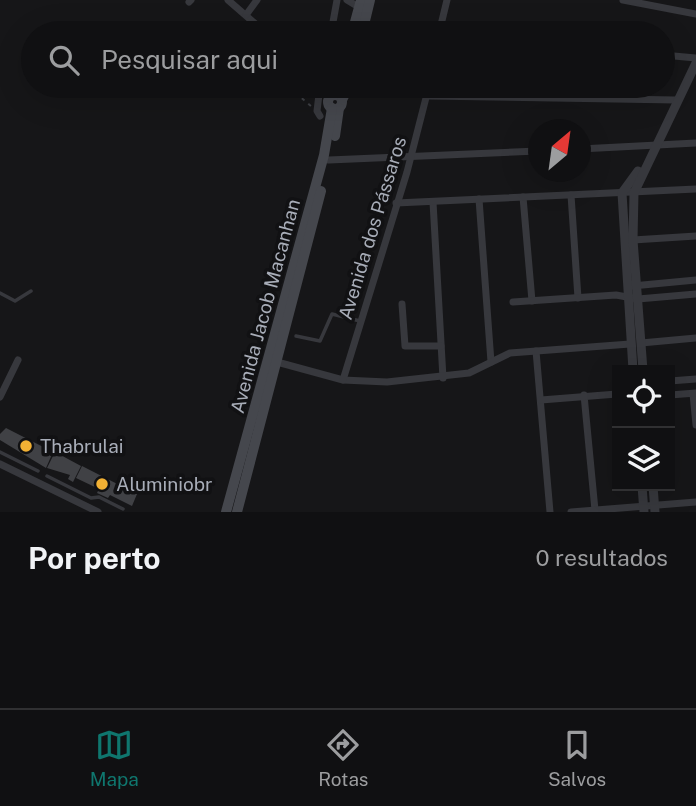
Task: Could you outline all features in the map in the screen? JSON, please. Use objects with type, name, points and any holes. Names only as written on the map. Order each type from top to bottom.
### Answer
[{"type":"main road","name":"Avenida Jacob Macanhan","points":[[237,512],[338,124],[336,99]]},
{"type":"main road","name":"Avenida Jacob Macanhan","points":[[226,512],[324,155],[336,99]]},
{"type":"street","points":[[228,0],[253,21]]},
{"type":"street","points":[[246,15],[257,0]]},
{"type":"street","points":[[334,21],[338,0]]},
{"type":"street","points":[[347,0],[364,5]]},
{"type":"street","points":[[442,21],[447,0]]},
{"type":"street","points":[[623,0],[696,14]]},
{"type":"street","points":[[643,365],[633,240],[634,193],[696,60],[675,57]]},
{"type":"street","points":[[319,114],[321,98]]},
{"type":"street","name":"Avenida dos Pássaros","points":[[343,380],[411,158],[426,98]]},
{"type":"street","points":[[552,98],[676,100]]},
{"type":"street","points":[[591,148],[696,142]]},
{"type":"street","points":[[329,160],[528,152]]},
{"type":"street","points":[[632,365],[622,193],[650,156]]},
{"type":"street","points":[[396,203],[696,189]]},
{"type":"street","points":[[571,195],[578,298]]},
{"type":"street","points":[[523,197],[532,301]]},
{"type":"street","points":[[479,199],[491,362]]},
{"type":"street","points":[[433,202],[443,378]]},
{"type":"street","points":[[633,240],[696,236]]},
{"type":"street","points":[[513,302],[616,295],[627,293],[637,284],[696,280]]},
{"type":"street","points":[[627,293],[638,299],[696,294]]},
{"type":"street","points":[[402,304],[405,346],[441,346]]},
{"type":"street","points":[[641,343],[696,338]]},
{"type":"street","points":[[277,362],[343,380],[387,382],[443,378],[469,373],[510,353],[630,344]]},
{"type":"street","points":[[536,351],[550,512]]},
{"type":"street","points":[[0,397],[18,360]]},
{"type":"street","points":[[675,381],[696,379]]},
{"type":"street","points":[[675,395],[695,393],[696,425]]},
{"type":"street","points":[[541,400],[612,394]]},
{"type":"street","points":[[584,396],[595,510]]},
{"type":"street","points":[[3,466],[98,512]]},
{"type":"street","points":[[642,491],[644,510]]},
{"type":"street","points":[[653,491],[655,509]]},
{"type":"street","points":[[571,512],[644,510],[696,502]]},
{"type":"lane","points":[[0,293],[15,301],[31,291]]},
{"type":"lane","points":[[296,336],[320,341],[332,314],[360,321]]},
{"type":"lane","points":[[0,453],[38,471]]},
{"type":"lane","points":[[3,466],[10,458]]},
{"type":"lane","points":[[47,476],[91,498],[99,497],[120,509]]},
{"type":"path","points":[[301,98],[319,114]]},
{"type":"building","name":"Thabrulai","points":[[6,428],[53,452],[46,468],[0,440],[0,434]]},
{"type":"building","points":[[55,452],[81,466],[73,482],[68,479],[70,475],[47,468]]},
{"type":"building","name":"Aluminiobr","points":[[82,466],[137,494],[132,506],[110,495],[108,498],[97,493],[99,489],[76,478]]},
{"type":"place","name":"Thabrulai","points":[[26,446]]},
{"type":"place","name":"Aluminiobr","points":[[102,484]]}]
